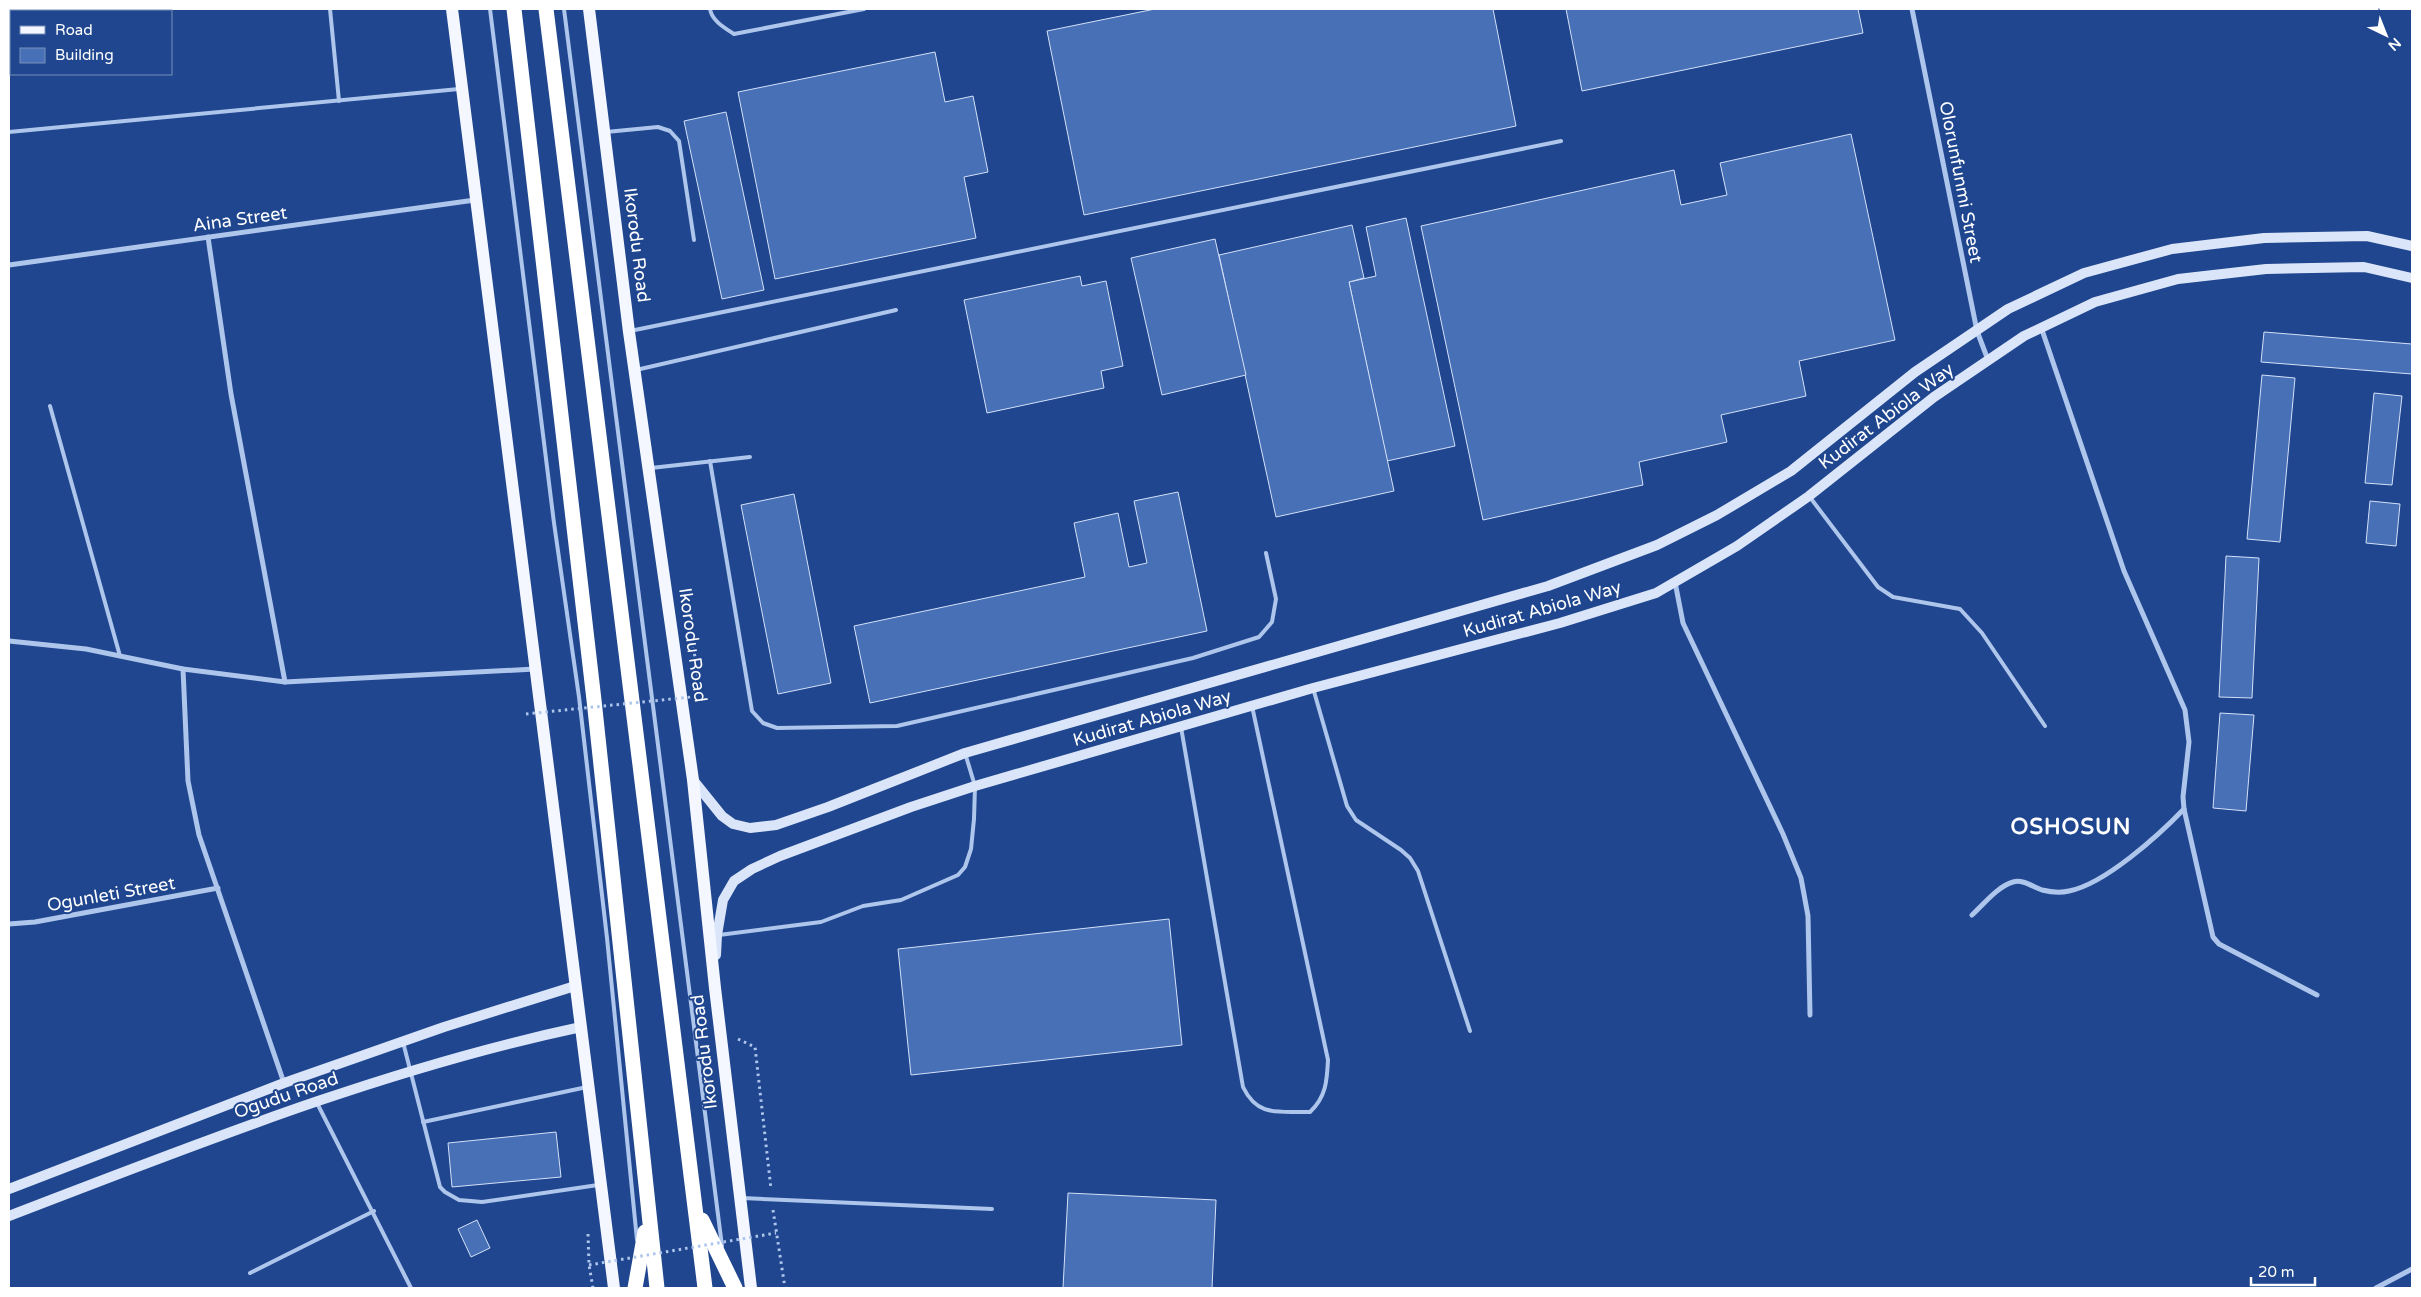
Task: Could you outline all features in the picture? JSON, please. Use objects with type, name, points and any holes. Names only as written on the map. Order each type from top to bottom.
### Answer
[{"type":"highway","points":[[514,9],[594,700],[657,1288]]},
{"type":"highway","name":"Ikorodu Road","points":[[546,9],[705,1288]]},
{"type":"highway","points":[[696,1209],[728,1278]]},
{"type":"highway","points":[[639,1278],[648,1216]]},
{"type":"main road","points":[[452,9],[614,1288]]},
{"type":"main road","name":"Ikorodu Road","points":[[589,9],[634,370],[692,780],[714,988],[751,1288]]},
{"type":"main road","name":"Kudirat Abiola Way","points":[[692,780],[722,816],[733,824],[750,828],[776,825],[828,807],[965,753],[1548,586],[1657,545],[1717,515],[1790,471],[1915,372],[2008,309],[2084,273],[2172,249],[2264,238],[2367,236],[2412,246]]},
{"type":"main road","name":"Kudirat Abiola Way","points":[[714,988],[717,935],[723,900],[734,882],[752,868],[911,806],[975,786],[1313,688],[1560,624],[1656,592],[1737,546],[1809,496],[1934,397],[1988,360],[2040,326],[2094,302],[2178,279],[2266,269],[2364,267],[2412,278]]},
{"type":"main road","name":"Ogudu Road","points":[[9,1189],[284,1083],[403,1041],[575,986]]},
{"type":"main road","name":"Ogudu Road","points":[[9,1216],[316,1100],[515,1040],[580,1026]]},
{"type":"street","name":"Olorunfunmi Street","points":[[1912,9],[1977,331],[1988,360]]},
{"type":"street","name":"Aina Street","points":[[9,265],[475,200]]},
{"type":"street","points":[[208,237],[232,394],[285,682]]},
{"type":"street","points":[[2040,326],[2124,571],[2185,710],[2189,742],[2183,797],[2184,809],[2213,937],[2218,944],[2317,995]]},
{"type":"street","points":[[1674,582],[1683,623],[1783,834],[1801,878],[1808,916],[1810,1015]]},
{"type":"street","points":[[9,641],[86,649],[183,669],[285,682],[535,669]]},
{"type":"street","points":[[183,669],[188,781],[199,835],[284,1083]]},
{"type":"street","points":[[1972,915],[2002,888],[2014,882],[2021,881],[2044,891],[2057,892],[2070,891],[2090,884],[2165,829],[2184,809]]},
{"type":"street","name":"Ogunleti Street","points":[[9,924],[35,922],[218,888]]},
{"type":"street","points":[[2376,1288],[2412,1269]]},
{"type":"lane","points":[[330,9],[339,101]]},
{"type":"lane","points":[[490,9],[554,523],[579,697],[607,938],[639,1278]]},
{"type":"lane","points":[[564,9],[728,1278]]},
{"type":"lane","points":[[710,9],[710,13],[720,25],[734,34],[864,9]]},
{"type":"lane","points":[[9,132],[461,89]]},
{"type":"lane","points":[[604,133],[658,127],[670,131],[678,141],[694,240]]},
{"type":"lane","points":[[629,332],[1561,141]]},
{"type":"lane","points":[[634,370],[896,310]]},
{"type":"lane","points":[[50,406],[120,656]]},
{"type":"lane","points":[[648,468],[750,457]]},
{"type":"lane","points":[[710,461],[752,711],[763,723],[777,728],[897,726],[1193,658],[1259,637],[1272,622],[1276,599],[1266,553]]},
{"type":"lane","points":[[1809,496],[1878,587],[1892,597],[1960,609],[1982,634],[2045,726]]},
{"type":"lane","points":[[1313,688],[1347,806],[1356,820],[1401,850],[1410,858],[1418,870],[1470,1031]]},
{"type":"lane","points":[[1181,726],[1243,1087],[1249,1099],[1264,1111],[1310,1112],[1319,1104],[1326,1085],[1328,1060],[1252,706]]},
{"type":"lane","points":[[717,935],[821,922],[863,906],[901,900],[958,876],[965,868],[971,849],[974,819],[975,786],[965,753]]},
{"type":"lane","points":[[403,1041],[440,1186],[445,1192],[459,1200],[482,1202],[600,1185]]},
{"type":"lane","points":[[423,1122],[588,1086]]},
{"type":"lane","points":[[316,1100],[374,1211],[411,1288]]},
{"type":"lane","points":[[740,1198],[992,1209]]},
{"type":"lane","points":[[250,1273],[374,1211]]},
{"type":"path","points":[[526,714],[701,696],[694,650]]},
{"type":"path","points":[[754,1047],[771,1194]]},
{"type":"path","points":[[772,1204],[786,1288]]},
{"type":"path","points":[[588,1227],[592,1288]]},
{"type":"path","points":[[589,1265],[776,1233]]},
{"type":"building","points":[[1155,9],[1493,9],[1516,126],[1084,215],[1047,31]]},
{"type":"building","points":[[1566,9],[1858,9],[1863,33],[1582,91]]},
{"type":"building","points":[[935,52],[945,102],[973,96],[988,172],[964,177],[976,238],[775,279],[738,92]]},
{"type":"building","points":[[726,112],[764,290],[722,299],[684,121]]},
{"type":"building","points":[[1851,134],[1895,340],[1799,361],[1806,396],[1721,415],[1727,442],[1639,462],[1643,485],[1483,520],[1421,226],[1674,170],[1681,205],[1727,195],[1720,163]]},
{"type":"building","points":[[1406,218],[1455,446],[1387,461],[1349,282],[1376,276],[1366,227]]},
{"type":"building","points":[[1352,225],[1364,278],[1349,282],[1394,491],[1276,517],[1219,255]]},
{"type":"building","points":[[1215,239],[1246,375],[1162,395],[1131,258]]},
{"type":"building","points":[[1080,276],[1082,286],[1106,281],[1123,366],[1101,371],[1104,388],[987,413],[964,300]]},
{"type":"building","points":[[2264,332],[2412,344],[2412,374],[2261,362]]},
{"type":"building","points":[[2262,375],[2295,378],[2280,542],[2247,539]]},
{"type":"building","points":[[2374,393],[2402,396],[2392,485],[2365,483]]},
{"type":"building","points":[[1178,492],[1207,631],[870,703],[854,626],[1085,577],[1074,523],[1118,513],[1129,567],[1147,563],[1134,501]]},
{"type":"building","points":[[794,494],[831,683],[778,694],[741,505]]},
{"type":"building","points":[[2370,501],[2400,504],[2396,546],[2366,543]]},
{"type":"building","points":[[2226,556],[2259,558],[2252,698],[2219,697]]},
{"type":"building","points":[[2220,713],[2254,715],[2246,811],[2213,808]]},
{"type":"building","points":[[1169,919],[1182,1045],[911,1075],[898,949]]},
{"type":"building","points":[[556,1132],[561,1177],[452,1187],[448,1143]]},
{"type":"building","points":[[1068,1193],[1216,1200],[1212,1288],[1063,1288]]},
{"type":"building","points":[[477,1220],[490,1248],[471,1257],[458,1229]]},
{"type":"district","name":"OSHOSUN","points":[[2071,827]]}]
